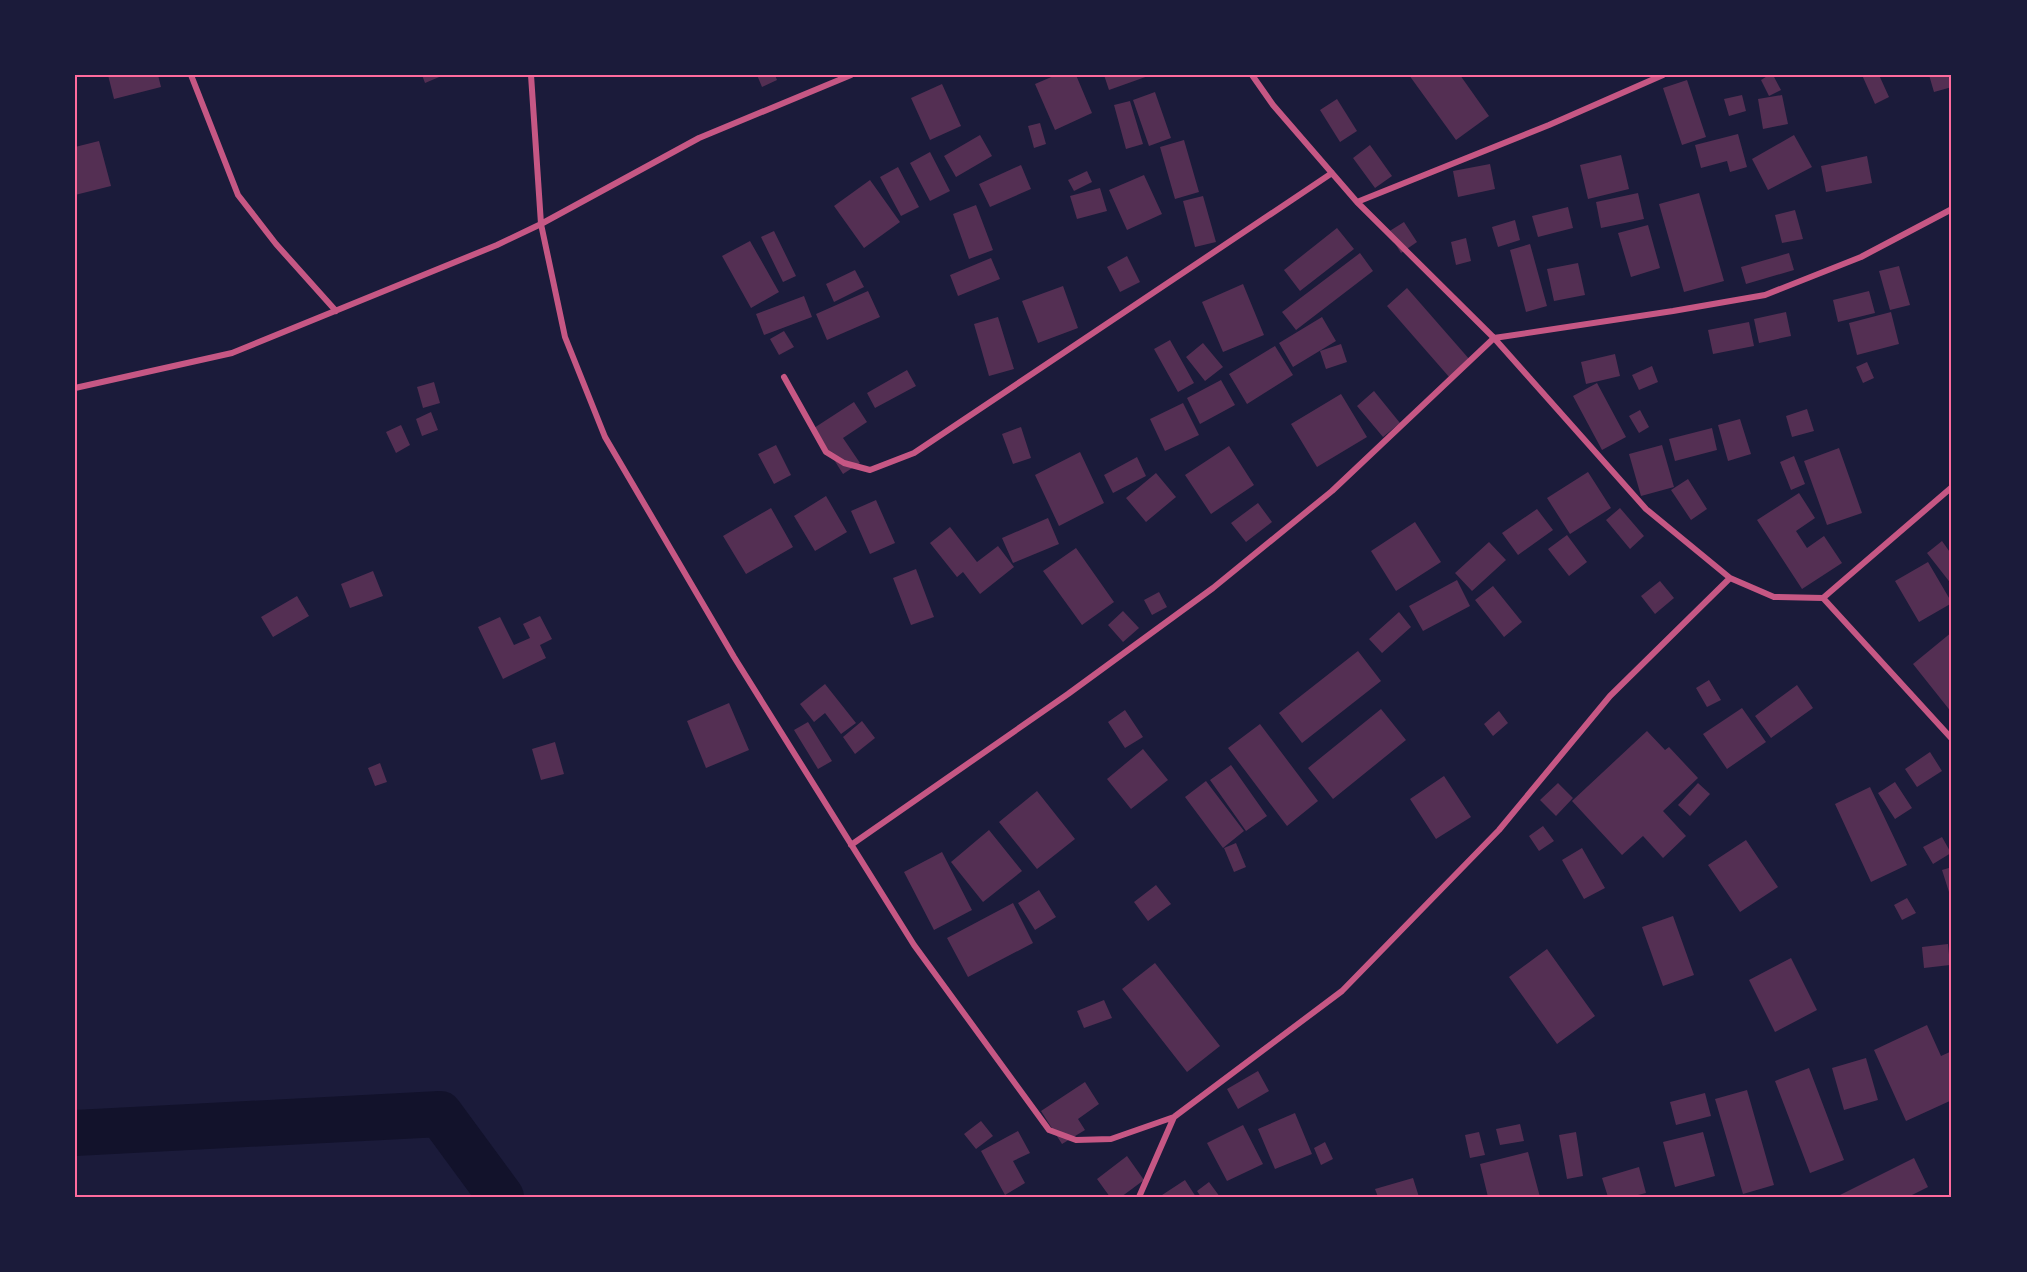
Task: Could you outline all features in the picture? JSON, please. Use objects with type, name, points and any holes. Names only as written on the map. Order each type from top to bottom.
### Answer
[{"type":"street","points":[[191,75],[238,195],[276,244],[336,311]]},
{"type":"street","points":[[531,75],[541,224],[565,337],[605,437],[734,657],[914,945],[1049,1130],[1076,1140],[1111,1139],[1174,1117],[1342,991],[1499,830],[1610,696],[1730,578]]},
{"type":"street","points":[[75,388],[232,353],[497,245],[541,224],[699,138],[851,75]]},
{"type":"street","points":[[1252,75],[1273,105],[1357,202],[1494,338],[1646,508],[1730,578],[1774,597],[1823,598],[1952,487]]},
{"type":"street","points":[[1357,202],[1549,125],[1663,75]]},
{"type":"street","points":[[784,377],[826,452],[844,463],[870,470],[914,453],[1332,173]]},
{"type":"street","points":[[851,844],[1068,694],[1213,588],[1332,491],[1494,338],[1765,295],[1861,257],[1952,209]]},
{"type":"street","points":[[1823,598],[1952,739]]},
{"type":"street","points":[[1139,1197],[1174,1117]]},
{"type":"building","points":[[108,75],[158,75],[161,87],[114,99]]},
{"type":"building","points":[[422,75],[444,75],[425,83]]},
{"type":"building","points":[[757,75],[775,75],[777,80],[762,87]]},
{"type":"building","points":[[1056,75],[1076,75],[1092,113],[1055,130],[1035,84]]},
{"type":"building","points":[[1104,75],[1151,75],[1109,90]]},
{"type":"building","points":[[1409,75],[1460,75],[1489,116],[1456,140]]},
{"type":"building","points":[[1773,75],[1781,90],[1769,96],[1761,80]]},
{"type":"building","points":[[1862,75],[1879,75],[1889,97],[1875,104]]},
{"type":"building","points":[[1929,75],[1952,75],[1952,87],[1934,92]]},
{"type":"building","points":[[1687,80],[1706,137],[1682,145],[1663,88]]},
{"type":"building","points":[[942,84],[961,126],[930,140],[911,98]]},
{"type":"building","points":[[1155,92],[1171,138],[1149,146],[1133,100]]},
{"type":"building","points":[[1742,95],[1746,111],[1729,116],[1724,99]]},
{"type":"building","points":[[1782,95],[1788,124],[1763,129],[1758,99]]},
{"type":"building","points":[[1337,99],[1357,131],[1340,142],[1320,110]]},
{"type":"building","points":[[1130,101],[1143,144],[1126,149],[1114,105]]},
{"type":"building","points":[[1040,123],[1046,144],[1034,148],[1028,126]]},
{"type":"building","points":[[1738,134],[1747,167],[1730,172],[1727,161],[1701,168],[1695,145]]},
{"type":"building","points":[[980,135],[992,156],[956,177],[944,156]]},
{"type":"building","points":[[1794,135],[1812,167],[1768,190],[1752,159]]},
{"type":"building","points":[[1184,140],[1199,192],[1175,199],[1160,147]]},
{"type":"building","points":[[99,141],[111,186],[75,195],[75,147]]},
{"type":"building","points":[[1370,145],[1392,176],[1375,188],[1353,158]]},
{"type":"building","points":[[930,152],[950,191],[930,201],[910,163]]},
{"type":"building","points":[[1621,155],[1629,189],[1588,199],[1580,165]]},
{"type":"building","points":[[1867,156],[1872,183],[1826,192],[1821,166]]},
{"type":"building","points":[[1490,164],[1495,189],[1458,197],[1453,171]]},
{"type":"building","points":[[1021,165],[1031,189],[990,207],[979,184]]},
{"type":"building","points":[[898,167],[919,207],[901,216],[880,177]]},
{"type":"building","points":[[1087,171],[1092,182],[1074,191],[1068,180]]},
{"type":"building","points":[[1144,175],[1162,214],[1127,230],[1109,190]]},
{"type":"building","points":[[870,180],[900,222],[864,248],[834,206]]},
{"type":"building","points":[[1100,188],[1107,211],[1077,219],[1070,196]]},
{"type":"building","points":[[1638,193],[1644,219],[1601,228],[1596,202]]},
{"type":"building","points":[[1699,193],[1724,281],[1684,292],[1659,204]]},
{"type":"building","points":[[1203,196],[1216,242],[1195,247],[1183,201]]},
{"type":"building","points":[[976,205],[993,250],[969,259],[953,214]]},
{"type":"building","points":[[1568,207],[1573,228],[1538,237],[1532,216]]},
{"type":"building","points":[[1795,210],[1803,239],[1782,243],[1775,215]]},
{"type":"building","points":[[1515,220],[1520,240],[1498,247],[1492,227]]},
{"type":"building","points":[[1404,222],[1417,242],[1401,253],[1388,232]]},
{"type":"building","points":[[1648,225],[1660,268],[1631,277],[1618,233]]},
{"type":"building","points":[[1337,228],[1354,249],[1300,291],[1284,270]]},
{"type":"building","points":[[774,231],[796,276],[783,282],[761,237]]},
{"type":"building","points":[[1466,238],[1471,261],[1456,265],[1451,242]]},
{"type":"building","points":[[750,241],[779,292],[751,308],[722,256]]},
{"type":"building","points":[[1530,244],[1547,306],[1526,312],[1510,250]]},
{"type":"building","points":[[1360,253],[1373,271],[1296,330],[1282,312]]},
{"type":"building","points":[[1789,253],[1794,270],[1746,284],[1741,267]]},
{"type":"building","points":[[1127,256],[1140,282],[1120,292],[1107,267]]},
{"type":"building","points":[[991,258],[1000,279],[958,296],[950,275]]},
{"type":"building","points":[[1578,263],[1585,295],[1554,301],[1547,269]]},
{"type":"building","points":[[1899,266],[1910,305],[1890,310],[1879,271]]},
{"type":"building","points":[[855,270],[864,287],[834,302],[826,284]]},
{"type":"building","points":[[1243,284],[1264,335],[1223,352],[1202,302]]},
{"type":"building","points":[[1063,286],[1078,328],[1038,343],[1022,301]]},
{"type":"building","points":[[1407,288],[1470,360],[1450,378],[1387,306]]},
{"type":"building","points":[[868,291],[880,317],[827,340],[816,314]]},
{"type":"building","points":[[1869,291],[1875,313],[1838,322],[1833,300]]},
{"type":"building","points":[[804,296],[812,317],[764,335],[756,314]]},
{"type":"building","points":[[1786,312],[1791,336],[1759,343],[1754,319]]},
{"type":"building","points":[[1891,312],[1899,344],[1857,355],[1849,323]]},
{"type":"building","points":[[998,317],[1014,369],[989,376],[974,324]]},
{"type":"building","points":[[1322,317],[1336,341],[1293,367],[1279,343]]},
{"type":"building","points":[[1749,322],[1754,346],[1713,354],[1708,330]]},
{"type":"building","points":[[784,331],[794,347],[779,355],[770,339]]},
{"type":"building","points":[[1170,340],[1194,383],[1178,392],[1154,349]]},
{"type":"building","points":[[1203,343],[1223,367],[1205,381],[1186,357]]},
{"type":"building","points":[[1341,344],[1347,362],[1326,369],[1320,351]]},
{"type":"building","points":[[1275,346],[1293,375],[1247,404],[1229,374]]},
{"type":"building","points":[[1615,354],[1620,376],[1586,384],[1581,362]]},
{"type":"building","points":[[1867,362],[1874,378],[1863,383],[1856,367]]},
{"type":"building","points":[[1652,366],[1658,382],[1639,390],[1632,375]]},
{"type":"building","points":[[907,370],[916,386],[875,408],[867,393]]},
{"type":"building","points":[[1221,380],[1235,405],[1200,424],[1187,398]]},
{"type":"building","points":[[434,382],[440,403],[423,408],[417,387]]},
{"type":"building","points":[[1597,383],[1626,437],[1602,450],[1573,396]]},
{"type":"building","points":[[1374,391],[1400,423],[1383,437],[1357,406]]},
{"type":"building","points":[[1341,394],[1367,437],[1317,467],[1291,424]]},
{"type":"building","points":[[854,402],[867,422],[843,438],[860,463],[843,474],[814,428]]},
{"type":"building","points":[[1183,403],[1199,435],[1165,451],[1150,419]]},
{"type":"building","points":[[1807,409],[1814,431],[1792,437],[1786,416]]},
{"type":"building","points":[[1640,410],[1649,427],[1639,433],[1629,416]]},
{"type":"building","points":[[431,412],[438,430],[422,436],[416,419]]},
{"type":"building","points":[[1740,419],[1751,454],[1728,461],[1718,425]]},
{"type":"building","points":[[401,425],[410,445],[396,453],[386,432]]},
{"type":"building","points":[[1021,427],[1031,458],[1013,464],[1002,434]]},
{"type":"building","points":[[1712,428],[1717,450],[1675,461],[1669,439]]},
{"type":"building","points":[[776,445],[791,475],[774,484],[758,454]]},
{"type":"building","points":[[1662,445],[1674,487],[1641,496],[1629,454]]},
{"type":"building","points":[[1229,446],[1254,485],[1211,514],[1185,475]]},
{"type":"building","points":[[1839,448],[1862,513],[1827,525],[1804,461]]},
{"type":"building","points":[[1080,452],[1104,503],[1059,526],[1035,475]]},
{"type":"building","points":[[1794,456],[1805,484],[1791,490],[1780,462]]},
{"type":"building","points":[[1137,457],[1146,476],[1113,493],[1104,475]]},
{"type":"building","points":[[1588,472],[1611,508],[1570,534],[1547,498]]},
{"type":"building","points":[[1156,473],[1176,497],[1146,522],[1126,498]]},
{"type":"building","points":[[1688,479],[1707,509],[1691,520],[1671,490]]},
{"type":"building","points":[[1799,493],[1815,518],[1796,531],[1807,548],[1824,536],[1842,563],[1802,589],[1757,520]]},
{"type":"building","points":[[826,496],[847,532],[815,551],[794,516]]},
{"type":"building","points":[[876,500],[895,543],[870,554],[851,511]]},
{"type":"building","points":[[1258,503],[1272,522],[1246,542],[1231,523]]},
{"type":"building","points":[[771,508],[793,547],[746,574],[723,536]]},
{"type":"building","points":[[1620,508],[1644,536],[1630,549],[1606,520]]},
{"type":"building","points":[[1537,509],[1553,530],[1518,555],[1502,533]]},
{"type":"building","points":[[1048,518],[1059,544],[1013,563],[1002,538]]},
{"type":"building","points":[[1415,522],[1441,562],[1396,591],[1371,551]]},
{"type":"building","points":[[950,527],[977,562],[998,546],[1014,567],[980,594],[963,572],[957,577],[930,543]]},
{"type":"building","points":[[1567,535],[1587,562],[1569,576],[1548,549]]},
{"type":"building","points":[[1942,541],[1952,555],[1952,585],[1927,553]]},
{"type":"building","points":[[1489,542],[1506,560],[1472,591],[1455,573]]},
{"type":"building","points":[[1076,548],[1114,602],[1082,625],[1043,571]]},
{"type":"building","points":[[1928,562],[1952,603],[1919,622],[1895,581]]},
{"type":"building","points":[[916,569],[934,617],[911,625],[893,578]]},
{"type":"building","points":[[373,571],[383,596],[350,608],[341,584]]},
{"type":"building","points":[[1457,580],[1470,606],[1423,631],[1409,606]]},
{"type":"building","points":[[1660,581],[1674,598],[1655,614],[1641,596]]},
{"type":"building","points":[[1493,586],[1522,622],[1504,637],[1475,600]]},
{"type":"building","points":[[1159,592],[1167,607],[1152,615],[1144,600]]},
{"type":"building","points":[[297,596],[309,616],[273,637],[261,617]]},
{"type":"building","points":[[1123,611],[1139,628],[1123,642],[1108,625]]},
{"type":"building","points":[[1399,612],[1411,627],[1382,653],[1369,639]]},
{"type":"building","points":[[540,616],[552,639],[540,645],[546,658],[503,679],[478,627],[500,617],[514,645],[530,638],[523,624]]},
{"type":"building","points":[[1952,632],[1952,713],[1913,664]]},
{"type":"building","points":[[1358,651],[1381,681],[1302,743],[1279,713]]},
{"type":"building","points":[[1709,680],[1721,700],[1707,707],[1696,688]]},
{"type":"building","points":[[825,684],[856,723],[841,734],[825,713],[814,722],[800,704]]},
{"type":"building","points":[[1797,685],[1813,708],[1771,738],[1755,716]]},
{"type":"building","points":[[729,703],[749,750],[706,768],[687,721]]},
{"type":"building","points":[[1742,708],[1766,742],[1727,769],[1703,734]]},
{"type":"building","points":[[1381,709],[1406,740],[1333,799],[1308,768]]},
{"type":"building","points":[[1125,710],[1143,737],[1125,748],[1108,722]]},
{"type":"building","points":[[1499,711],[1508,723],[1493,736],[1484,724]]},
{"type":"building","points":[[862,721],[875,738],[855,754],[843,737]]},
{"type":"building","points":[[808,722],[832,761],[818,769],[794,730]]},
{"type":"building","points":[[1260,724],[1318,801],[1287,826],[1228,748]]},
{"type":"building","points":[[1647,731],[1665,750],[1669,747],[1698,778],[1663,811],[1686,836],[1663,858],[1643,836],[1622,855],[1572,801]]},
{"type":"building","points":[[555,742],[564,774],[541,780],[532,749]]},
{"type":"building","points":[[1143,749],[1168,780],[1131,809],[1107,779]]},
{"type":"building","points":[[1930,752],[1942,771],[1917,787],[1905,769]]},
{"type":"building","points":[[380,763],[387,782],[375,786],[368,768]]},
{"type":"building","points":[[1231,765],[1267,816],[1246,831],[1210,780]]},
{"type":"building","points":[[1444,776],[1471,817],[1436,839],[1410,799]]},
{"type":"building","points":[[1206,781],[1244,831],[1223,848],[1185,797]]},
{"type":"building","points":[[1895,782],[1912,808],[1895,819],[1878,793]]},
{"type":"building","points":[[1558,783],[1573,798],[1556,816],[1540,800]]},
{"type":"building","points":[[1698,783],[1710,794],[1690,816],[1678,805]]},
{"type":"building","points":[[1870,787],[1907,865],[1871,882],[1835,804]]},
{"type":"building","points":[[1037,791],[1075,839],[1037,869],[999,822]]},
{"type":"building","points":[[1543,826],[1554,841],[1539,851],[1529,836]]},
{"type":"building","points":[[989,830],[1022,871],[983,902],[951,862]]},
{"type":"building","points":[[1942,837],[1951,853],[1933,864],[1923,847]]},
{"type":"building","points":[[1746,840],[1778,887],[1740,912],[1708,865]]},
{"type":"building","points":[[1236,843],[1246,867],[1234,872],[1224,848]]},
{"type":"building","points":[[1582,848],[1605,888],[1584,899],[1562,860]]},
{"type":"building","points":[[942,852],[972,910],[934,930],[904,872]]},
{"type":"building","points":[[1952,867],[1952,891],[1949,892],[1942,870]]},
{"type":"building","points":[[1156,885],[1171,904],[1148,921],[1134,902]]},
{"type":"building","points":[[1039,890],[1056,917],[1035,930],[1018,903]]},
{"type":"building","points":[[1907,898],[1916,913],[1902,920],[1894,905]]},
{"type":"building","points":[[1013,903],[1033,943],[968,977],[947,938]]},
{"type":"building","points":[[1673,916],[1694,975],[1663,986],[1642,927]]},
{"type":"building","points":[[1948,944],[1950,965],[1924,968],[1922,947]]},
{"type":"building","points":[[1547,949],[1595,1016],[1557,1044],[1509,977]]},
{"type":"building","points":[[1791,958],[1817,1010],[1775,1032],[1749,980]]},
{"type":"building","points":[[1155,963],[1220,1046],[1187,1072],[1122,989]]},
{"type":"building","points":[[1104,1000],[1112,1018],[1084,1028],[1077,1011]]},
{"type":"building","points":[[1927,1025],[1941,1056],[1952,1051],[1952,1100],[1906,1121],[1874,1050]]},
{"type":"building","points":[[1866,1058],[1878,1100],[1844,1110],[1832,1068]]},
{"type":"building","points":[[1809,1068],[1844,1160],[1810,1173],[1775,1081]]},
{"type":"building","points":[[1258,1071],[1269,1091],[1238,1109],[1227,1089]]},
{"type":"building","points":[[1085,1082],[1099,1104],[1078,1119],[1085,1130],[1062,1144],[1041,1111]]},
{"type":"building","points":[[1747,1090],[1774,1185],[1743,1194],[1715,1099]]},
{"type":"building","points":[[1705,1093],[1711,1116],[1676,1125],[1670,1102]]},
{"type":"building","points":[[1295,1113],[1312,1154],[1275,1169],[1258,1129]]},
{"type":"building","points":[[981,1121],[993,1136],[976,1149],[964,1134]]},
{"type":"building","points":[[1520,1124],[1524,1141],[1500,1145],[1496,1129]]},
{"type":"building","points":[[1243,1125],[1263,1164],[1227,1181],[1207,1143]]},
{"type":"building","points":[[1018,1131],[1030,1153],[1013,1161],[1025,1183],[1005,1195],[981,1151]]},
{"type":"building","points":[[1479,1132],[1485,1155],[1470,1158],[1465,1135]]},
{"type":"building","points":[[1576,1132],[1583,1176],[1567,1179],[1559,1135]]},
{"type":"building","points":[[1703,1132],[1715,1176],[1675,1187],[1663,1142]]},
{"type":"building","points":[[1325,1142],[1333,1159],[1321,1165],[1314,1148]]},
{"type":"building","points":[[1528,1152],[1540,1197],[1488,1197],[1480,1164]]},
{"type":"building","points":[[1127,1156],[1144,1180],[1121,1197],[1110,1197],[1097,1179]]},
{"type":"building","points":[[1914,1158],[1928,1187],[1908,1197],[1836,1197]]},
{"type":"building","points":[[1639,1167],[1646,1193],[1638,1197],[1608,1197],[1602,1178]]},
{"type":"building","points":[[1413,1178],[1419,1197],[1378,1197],[1375,1189]]},
{"type":"building","points":[[1185,1180],[1196,1197],[1159,1197]]},
{"type":"building","points":[[1209,1182],[1220,1197],[1201,1197],[1197,1191]]},
{"type":"waterway","points":[[75,1133],[440,1114],[501,1197]]}]
